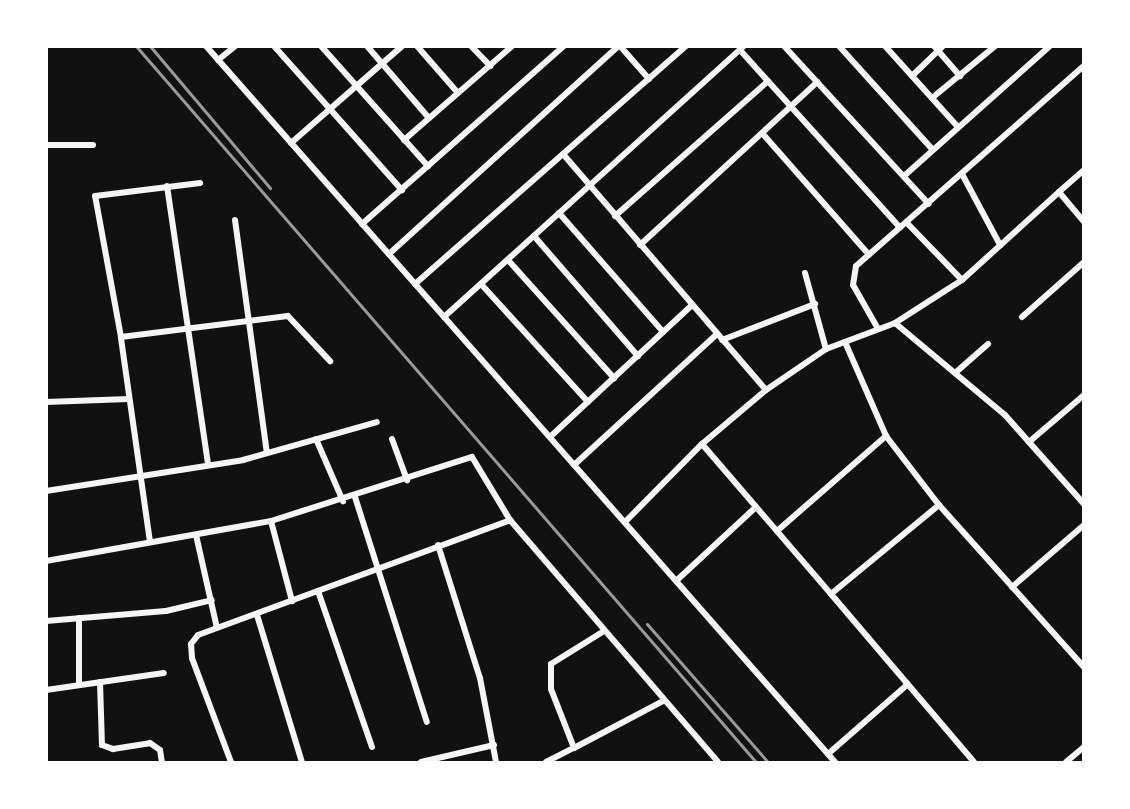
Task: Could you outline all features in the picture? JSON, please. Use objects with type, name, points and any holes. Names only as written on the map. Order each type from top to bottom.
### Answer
[{"type":"street","points":[[206,46],[835,762]]},
{"type":"street","points":[[218,60],[234,46]]},
{"type":"street","points":[[274,46],[402,190]]},
{"type":"street","points":[[321,46],[428,166]]},
{"type":"street","points":[[367,46],[429,118]]},
{"type":"street","points":[[291,143],[402,46]]},
{"type":"street","points":[[417,46],[458,93]]},
{"type":"street","points":[[471,46],[490,66]]},
{"type":"street","points":[[404,140],[512,46]]},
{"type":"street","points":[[362,224],[564,46]]},
{"type":"street","points":[[389,254],[619,46],[649,79]]},
{"type":"street","points":[[784,46],[929,204]]},
{"type":"street","points":[[839,46],[932,149]]},
{"type":"street","points":[[932,98],[995,46]]},
{"type":"street","points":[[904,176],[957,126],[1050,46]]},
{"type":"street","points":[[415,284],[684,47]]},
{"type":"street","points":[[444,317],[742,48],[790,107],[900,228]]},
{"type":"street","points":[[888,48],[957,126]]},
{"type":"street","points":[[912,76],[938,48],[960,76]]},
{"type":"street","points":[[877,327],[853,285],[856,266],[1083,66]]},
{"type":"street","points":[[615,216],[768,81]]},
{"type":"street","points":[[640,245],[817,82]]},
{"type":"street","points":[[762,133],[869,255]]},
{"type":"street","points":[[46,145],[93,146]]},
{"type":"street","points":[[563,154],[766,390]]},
{"type":"street","points":[[624,522],[702,444],[766,390],[826,349],[877,327],[895,323],[962,280],[1083,170]]},
{"type":"street","points":[[962,174],[1000,245]]},
{"type":"street","points":[[150,542],[121,337],[95,196],[200,183]]},
{"type":"street","points":[[167,186],[208,465]]},
{"type":"street","points":[[1059,192],[1083,222]]},
{"type":"street","points":[[559,213],[663,332]]},
{"type":"street","points":[[235,220],[267,453]]},
{"type":"street","points":[[907,223],[962,280]]},
{"type":"street","points":[[534,236],[638,356]]},
{"type":"street","points":[[508,260],[614,378]]},
{"type":"street","points":[[1022,316],[1083,262]]},
{"type":"street","points":[[806,273],[826,349]]},
{"type":"street","points":[[481,284],[588,402]]},
{"type":"street","points":[[722,340],[815,304]]},
{"type":"street","points":[[550,437],[692,305]]},
{"type":"street","points":[[121,337],[247,319],[288,316],[330,361]]},
{"type":"street","points":[[895,323],[1005,415],[1083,504]]},
{"type":"street","points":[[574,465],[717,334]]},
{"type":"street","points":[[845,342],[886,436],[939,505],[1083,667]]},
{"type":"street","points":[[955,373],[988,344]]},
{"type":"street","points":[[1029,442],[1083,395]]},
{"type":"street","points":[[46,402],[129,399]]},
{"type":"street","points":[[46,491],[208,465],[267,453],[377,422]]},
{"type":"street","points":[[777,531],[886,436]]},
{"type":"street","points":[[392,439],[407,480]]},
{"type":"street","points":[[316,440],[343,501]]},
{"type":"street","points":[[702,444],[974,762]]},
{"type":"street","points":[[46,561],[270,521],[343,501],[472,457],[510,520],[663,701],[718,762]]},
{"type":"street","points":[[355,497],[379,566],[427,722]]},
{"type":"street","points":[[831,594],[939,505]]},
{"type":"street","points":[[676,581],[756,507]]},
{"type":"street","points":[[231,762],[191,651],[198,635],[257,615],[379,566],[510,520]]},
{"type":"street","points":[[270,521],[292,601]]},
{"type":"street","points":[[1012,587],[1083,525]]},
{"type":"street","points":[[196,535],[217,628]]},
{"type":"street","points":[[438,545],[475,660],[496,762]]},
{"type":"street","points":[[318,591],[372,747]]},
{"type":"street","points":[[46,621],[166,611],[212,600]]},
{"type":"street","points":[[257,615],[302,762]]},
{"type":"street","points":[[79,618],[79,685]]},
{"type":"street","points":[[574,748],[551,689],[549,671],[557,657],[604,631]]},
{"type":"street","points":[[46,690],[164,673]]},
{"type":"street","points":[[100,682],[102,745],[113,748],[150,743],[160,750],[162,762]]},
{"type":"street","points":[[828,754],[908,684]]},
{"type":"street","points":[[546,762],[663,701]]},
{"type":"street","points":[[419,762],[453,758],[494,745]]},
{"type":"street","points":[[1066,762],[1083,747]]},
{"type":"railway","points":[[136,46],[756,762]]},
{"type":"railway","points":[[150,46],[270,188]]},
{"type":"railway","points":[[647,624],[768,762]]}]
